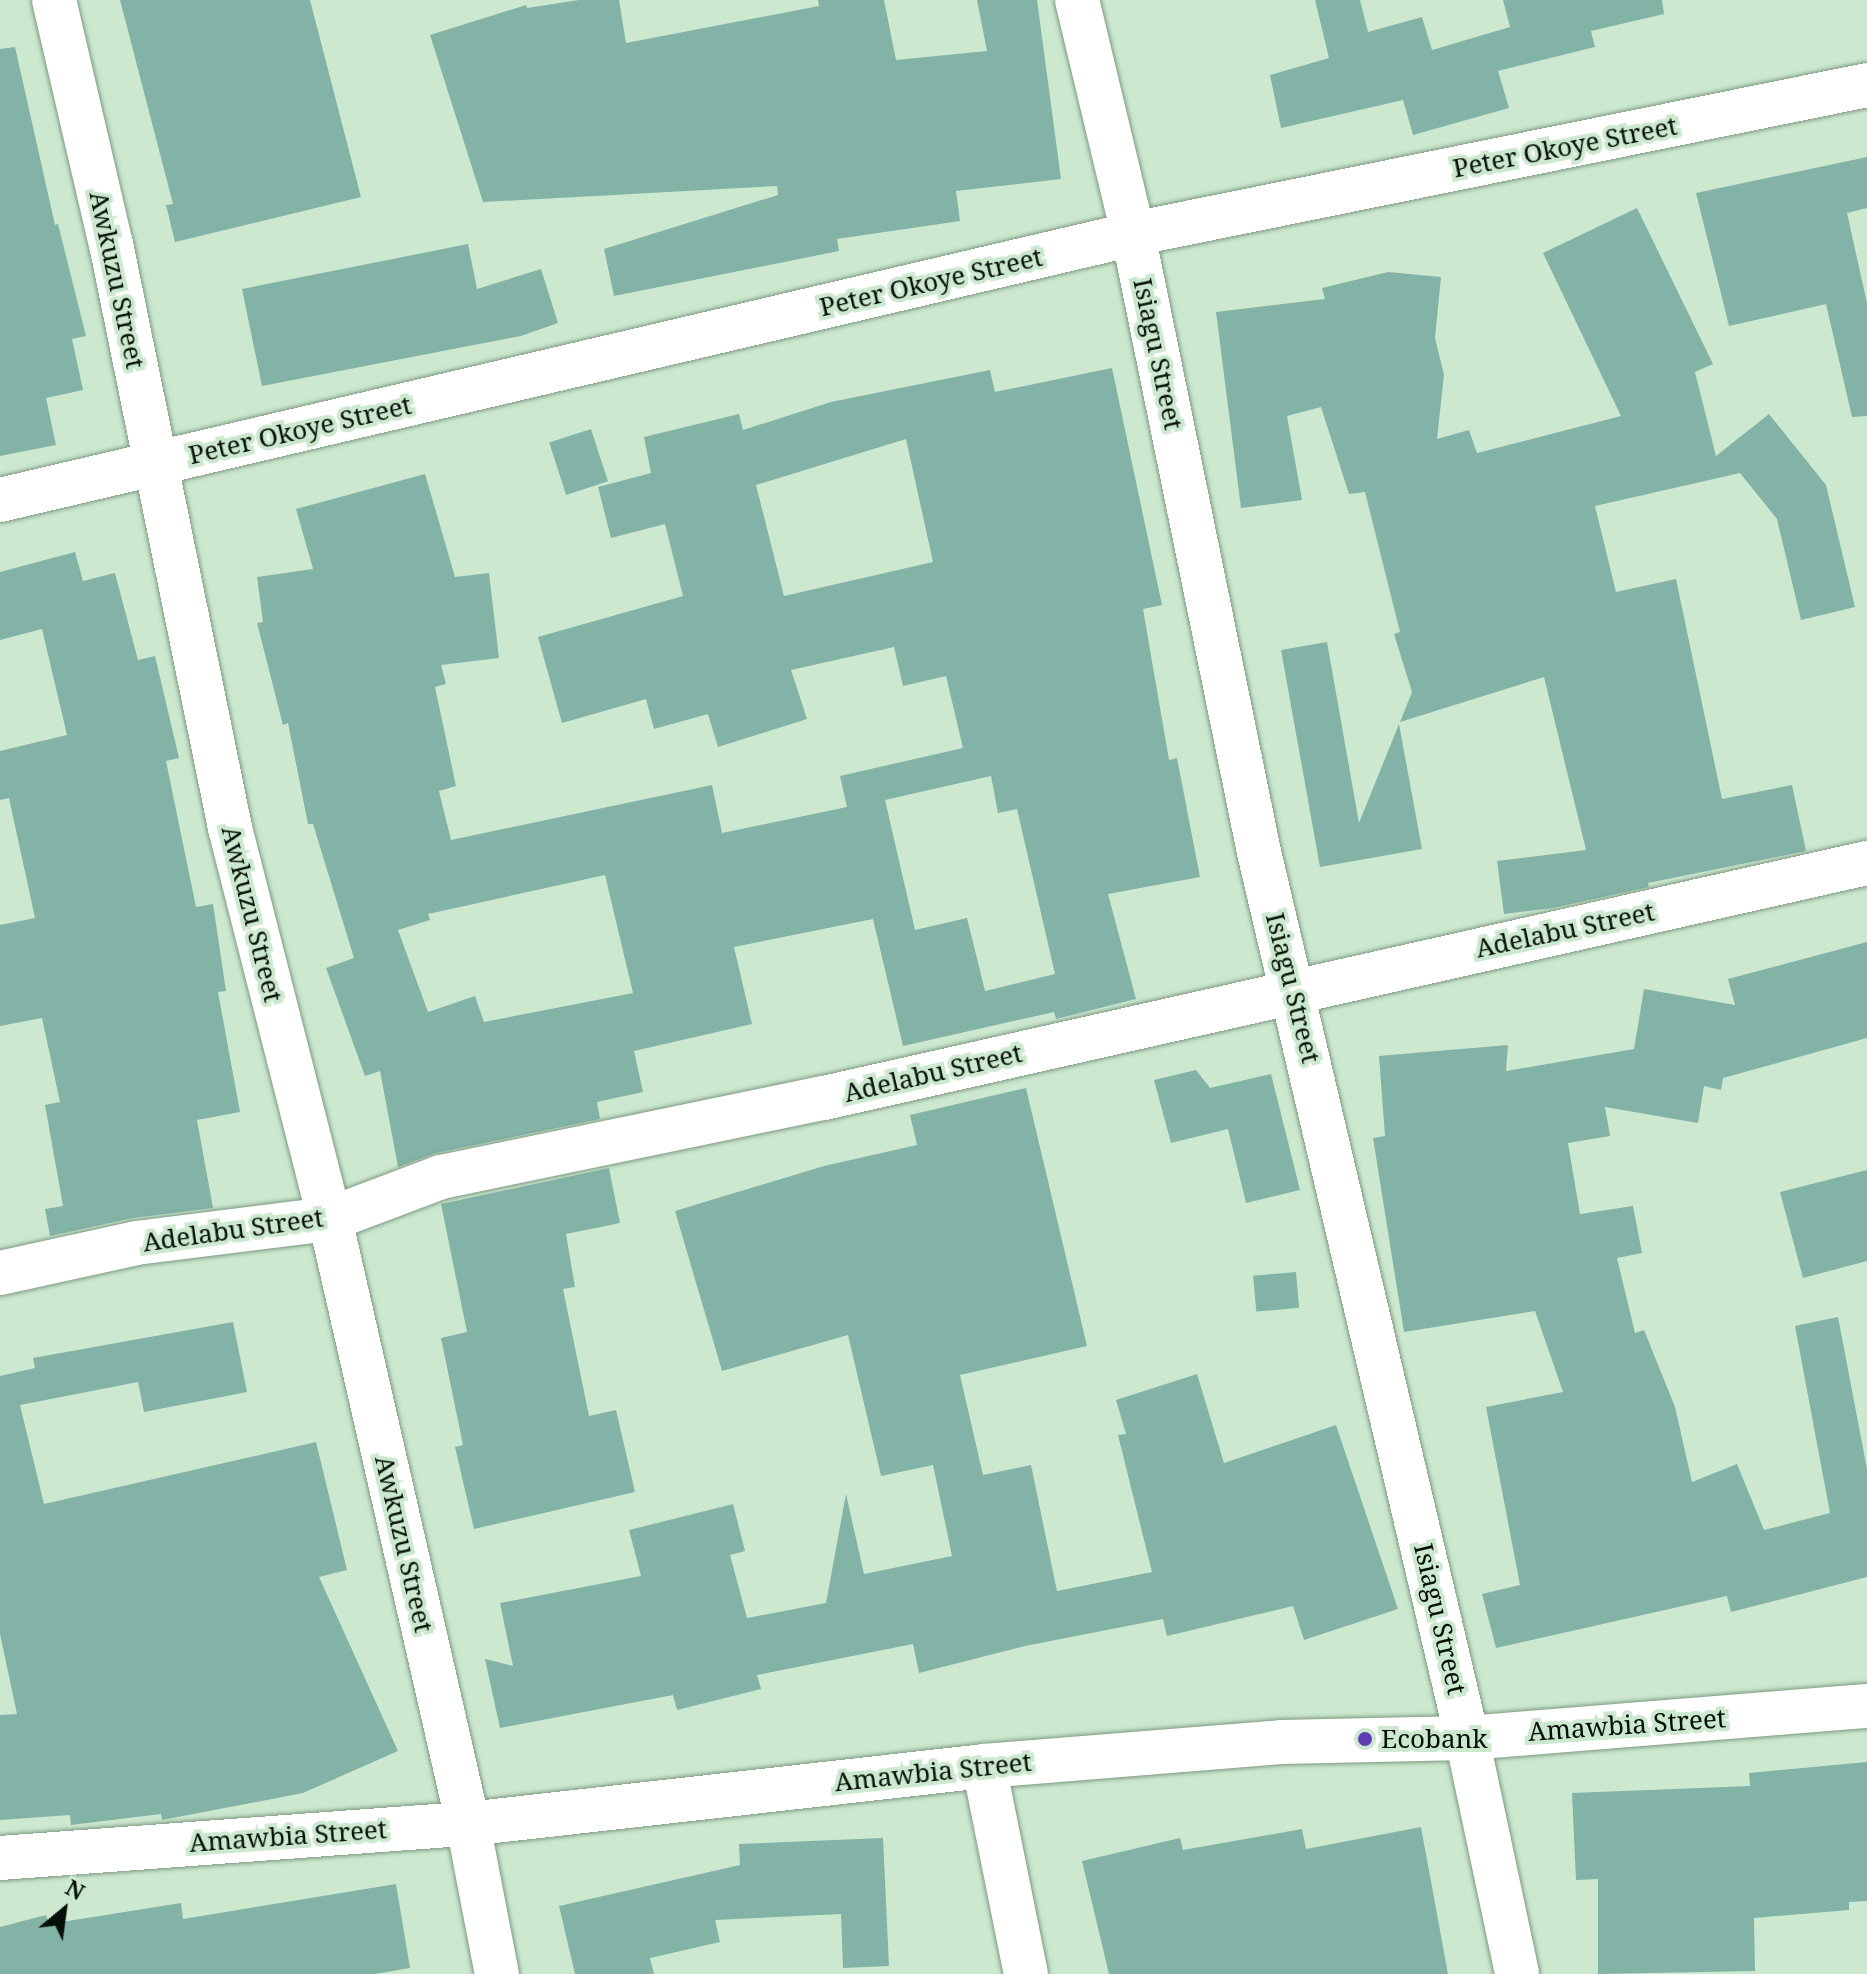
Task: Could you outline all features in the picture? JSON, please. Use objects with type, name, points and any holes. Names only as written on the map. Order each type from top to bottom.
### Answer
[{"type":"street","name":"Awkuzu Street","points":[[54,0],[111,244],[230,828],[330,1219],[468,1824],[497,1974]]},
{"type":"street","name":"Isiagu Street","points":[[1077,0],[1133,234],[1259,852],[1294,990],[1467,1738],[1517,1974]]},
{"type":"street","name":"Peter Okoye Street","points":[[0,500],[1133,234],[1867,85]]},
{"type":"street","name":"Adelabu Street","points":[[0,1273],[136,1243],[330,1219],[441,1177],[824,1098],[1867,863]]},
{"type":"street","name":"Amawbia Street","points":[[0,1858],[468,1824],[984,1766],[1281,1742],[1467,1738],[1867,1706]]},
{"type":"street","points":[[984,1766],[1026,1974]]},
{"type":"building","points":[[120,0],[310,0],[361,197],[175,242],[166,205],[173,204]]},
{"type":"building","points":[[579,0],[619,0],[626,43],[819,6],[818,0],[884,0],[896,60],[987,51],[977,0],[1037,0],[1061,179],[956,191],[960,221],[837,239],[839,251],[614,296],[604,249],[778,195],[777,186],[483,202],[430,35],[526,5],[527,8]]},
{"type":"building","points":[[1315,0],[1360,0],[1368,32],[1422,17],[1432,50],[1510,27],[1503,0],[1662,0],[1664,14],[1591,31],[1595,47],[1498,71],[1509,108],[1413,135],[1403,100],[1281,128],[1270,75],[1329,58]]},
{"type":"building","points":[[15,47],[55,225],[58,224],[86,336],[72,339],[83,390],[46,398],[56,445],[0,456],[0,49]]},
{"type":"building","points":[[1867,157],[1867,208],[1847,213],[1867,303],[1867,416],[1852,417],[1826,304],[1729,326],[1696,193]]},
{"type":"building","points":[[1637,208],[1713,364],[1695,372],[1716,456],[1769,414],[1826,485],[1855,607],[1801,620],[1777,519],[1740,473],[1595,506],[1616,592],[1676,579],[1722,799],[1792,785],[1806,851],[1648,883],[1649,887],[1553,908],[1504,914],[1497,861],[1586,850],[1544,677],[1400,722],[1412,692],[1394,634],[1400,632],[1365,492],[1349,494],[1321,407],[1287,416],[1302,500],[1241,508],[1216,312],[1325,299],[1322,288],[1388,272],[1441,277],[1435,338],[1444,375],[1437,439],[1469,430],[1477,453],[1621,416],[1543,253]]},
{"type":"building","points":[[468,244],[477,289],[541,269],[558,323],[521,336],[262,386],[242,289]]},
{"type":"building","points":[[1112,368],[1162,605],[1143,609],[1169,760],[1177,758],[1200,877],[1108,894],[1136,999],[1056,1019],[1054,1012],[903,1046],[873,919],[734,947],[752,1024],[634,1051],[643,1092],[597,1102],[600,1119],[436,1153],[398,1167],[380,1071],[365,1076],[326,968],[354,958],[313,824],[308,824],[288,723],[283,725],[257,623],[263,622],[257,577],[313,569],[296,509],[425,474],[455,577],[489,573],[499,658],[441,665],[446,684],[435,687],[456,786],[439,791],[451,840],[712,785],[722,833],[847,807],[840,776],[963,748],[946,676],[903,686],[894,647],[791,670],[807,719],[718,747],[708,714],[654,729],[646,699],[562,723],[538,637],[683,596],[665,524],[611,538],[598,487],[651,473],[644,437],[739,414],[743,430],[831,402],[990,370],[995,392]],"holes":[[[906,439],[933,562],[784,596],[756,485]],[[991,776],[998,813],[1017,809],[1055,974],[985,991],[967,918],[915,930],[885,800]],[[605,875],[633,993],[484,1022],[475,996],[428,1012],[398,930],[430,920],[428,914]]]},
{"type":"building","points":[[591,429],[608,481],[566,495],[549,443]]},
{"type":"building","points":[[75,552],[83,581],[115,573],[138,660],[155,656],[179,758],[166,761],[196,907],[213,904],[226,991],[218,992],[240,1112],[197,1120],[213,1208],[133,1218],[50,1236],[45,1209],[63,1206],[45,1105],[60,1102],[42,1018],[0,1026],[0,925],[35,918],[9,798],[0,800],[0,751],[67,735],[42,629],[0,640],[0,572]]},
{"type":"building","points":[[1327,642],[1359,823],[1399,724],[1422,849],[1320,867],[1281,650]]},
{"type":"building","points":[[1867,942],[1867,1038],[1723,1078],[1721,1090],[1704,1086],[1698,1123],[1605,1107],[1610,1136],[1568,1143],[1580,1214],[1633,1206],[1642,1253],[1617,1258],[1635,1333],[1644,1330],[1675,1407],[1692,1482],[1737,1464],[1764,1530],[1830,1513],[1795,1326],[1838,1317],[1867,1469],[1867,1577],[1731,1612],[1727,1596],[1496,1648],[1482,1594],[1520,1585],[1486,1407],[1563,1392],[1535,1311],[1404,1332],[1373,1138],[1385,1136],[1379,1056],[1508,1045],[1506,1071],[1634,1049],[1644,989],[1735,1005],[1728,979]]},
{"type":"building","points":[[1196,1070],[1210,1088],[1271,1074],[1300,1190],[1246,1203],[1228,1129],[1171,1143],[1154,1080]]},
{"type":"building","points":[[1026,1088],[1087,1346],[960,1375],[983,1475],[1031,1465],[1057,1591],[1152,1572],[1118,1435],[1126,1434],[1116,1400],[1197,1374],[1224,1463],[1336,1425],[1398,1609],[1304,1640],[1293,1606],[1167,1636],[1163,1619],[1025,1646],[919,1673],[913,1644],[757,1675],[761,1689],[677,1710],[673,1695],[500,1728],[485,1659],[513,1666],[500,1603],[641,1576],[629,1530],[733,1504],[745,1551],[730,1555],[747,1618],[826,1603],[846,1494],[864,1574],[952,1556],[933,1465],[881,1476],[848,1335],[722,1371],[675,1211],[824,1166],[917,1145],[910,1115]]},
{"type":"building","points":[[609,1168],[620,1223],[566,1234],[575,1287],[563,1289],[589,1416],[616,1410],[635,1492],[474,1529],[455,1447],[463,1445],[441,1338],[467,1332],[441,1204]]},
{"type":"building","points":[[1867,1170],[1867,1261],[1803,1278],[1780,1192]]},
{"type":"building","points":[[1296,1272],[1299,1308],[1256,1312],[1253,1276]]},
{"type":"building","points":[[233,1322],[247,1392],[144,1412],[138,1382],[20,1405],[44,1504],[316,1442],[347,1570],[319,1577],[398,1751],[303,1793],[162,1820],[161,1814],[71,1825],[70,1815],[0,1820],[0,1715],[17,1714],[0,1634],[0,1376],[35,1368],[33,1358]]},
{"type":"building","points":[[1867,1762],[1867,1901],[1849,1902],[1849,1910],[1754,1918],[1755,1971],[1598,1974],[1598,1879],[1576,1880],[1572,1793],[1750,1786],[1749,1773]]},
{"type":"building","points":[[1421,1827],[1448,1974],[1109,1974],[1082,1861],[1180,1838],[1183,1850],[1302,1829],[1306,1849]]},
{"type":"building","points":[[883,1838],[889,1966],[843,1968],[841,1914],[715,1920],[720,1942],[650,1958],[654,1974],[575,1974],[559,1906],[740,1865],[739,1844]]},
{"type":"building","points":[[396,1884],[410,1968],[375,1974],[0,1974],[0,1927],[46,1915],[49,1924],[181,1903],[183,1919]]},
{"type":"place","name":"Ecobank","points":[[1365,1739]]}]
